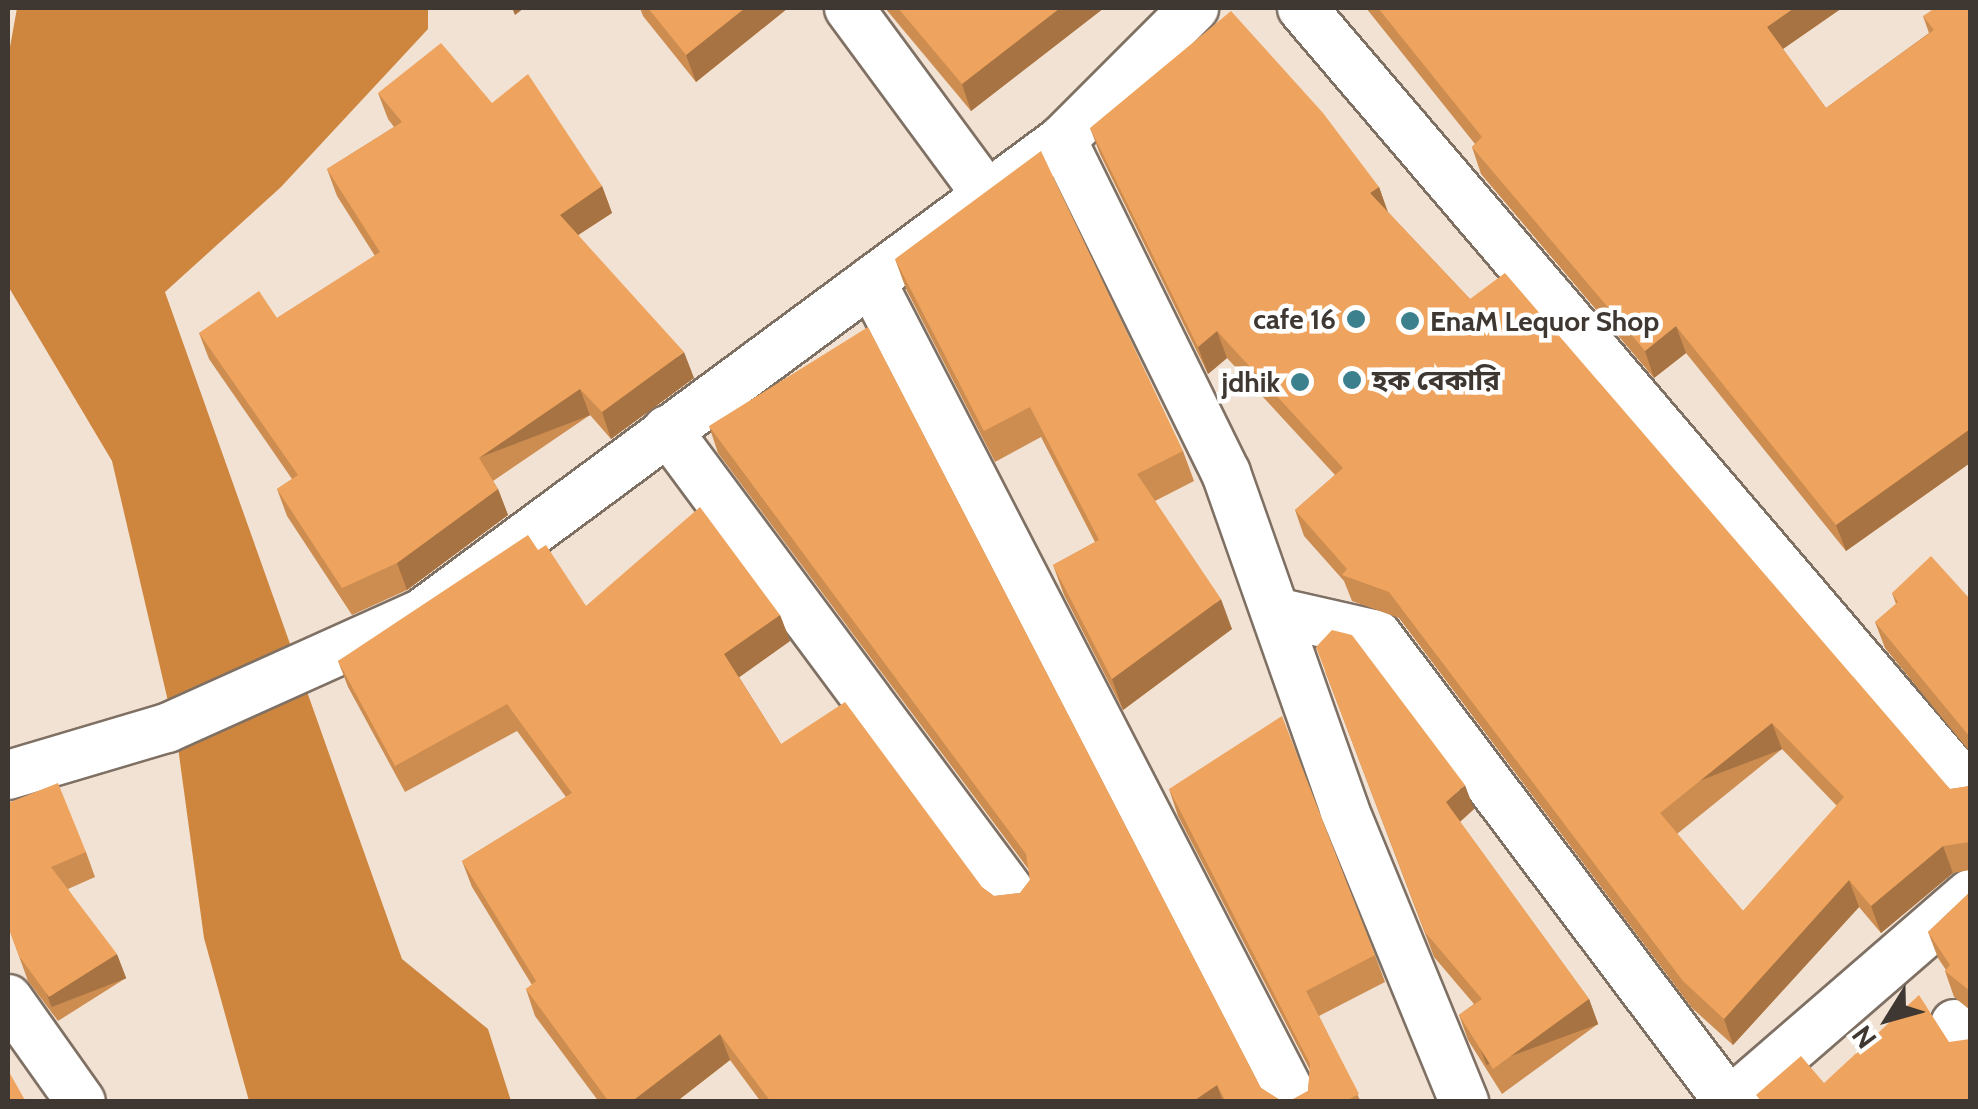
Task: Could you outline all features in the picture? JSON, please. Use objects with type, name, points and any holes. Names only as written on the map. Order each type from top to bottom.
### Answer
[{"type":"street","points":[[849,8],[987,195]]},
{"type":"street","points":[[8,774],[167,728],[421,614],[1062,140],[1194,8]]},
{"type":"street","points":[[1302,8],[1970,790]]},
{"type":"street","points":[[1062,140],[1226,473],[1280,613],[1344,809],[1464,1102]]},
{"type":"street","points":[[871,282],[1296,1102]]},
{"type":"street","points":[[667,430],[1014,897]]},
{"type":"street","points":[[1280,613],[1378,635],[1730,1102],[1970,894]]},
{"type":"street","points":[[8,999],[81,1102]]},
{"type":"shaded area","points":[[17,8],[428,8],[428,29],[281,187],[165,292],[402,959],[488,1029],[511,1101],[249,1101],[204,938],[177,740],[112,461],[8,286],[8,58]]},
{"type":"building","points":[[648,8],[745,8],[686,55]]},
{"type":"building","points":[[898,8],[1060,8],[962,84]]},
{"type":"building","points":[[1378,8],[1794,8],[1767,27],[1826,108],[1934,30],[1923,16],[1935,8],[1970,8],[1970,429],[1836,525],[1676,326],[1645,351],[1472,147],[1482,137]]},
{"type":"building","points":[[1231,11],[1323,113],[1379,187],[1370,193],[1470,299],[1505,273],[1950,789],[1970,786],[1970,842],[1943,846],[1871,906],[1849,880],[1724,1019],[1683,981],[1389,592],[1342,575],[1347,569],[1295,510],[1343,468],[1217,331],[1198,347],[1090,128]],"holes":[[[1772,723],[1844,797],[1743,911],[1660,813]]]},
{"type":"building","points":[[441,43],[492,103],[528,74],[602,186],[560,215],[684,352],[602,412],[580,389],[479,458],[498,489],[397,563],[342,588],[277,489],[298,475],[199,333],[259,291],[277,318],[380,252],[327,169],[402,122],[378,93]]},
{"type":"building","points":[[1041,151],[1183,451],[1137,474],[1221,599],[1112,679],[1053,565],[1099,540],[1030,407],[984,431],[895,259]]},
{"type":"building","points":[[868,327],[1261,1088],[1283,1102],[1226,1102],[1217,1085],[1192,1102],[771,1102],[720,1034],[631,1102],[609,1102],[526,989],[536,981],[462,861],[572,793],[507,704],[395,766],[338,661],[528,535],[538,550],[546,545],[586,606],[700,507],[780,615],[724,654],[781,744],[845,702],[982,887],[994,896],[1020,893],[1030,880],[1026,854],[709,426]]},
{"type":"building","points":[[1931,556],[1970,599],[1970,737],[1875,622],[1898,602],[1892,593]]},
{"type":"building","points":[[1332,630],[1352,635],[1465,785],[1446,802],[1589,999],[1493,1069],[1459,1015],[1482,999],[1425,932],[1316,647]]},
{"type":"building","points":[[1282,716],[1375,955],[1306,991],[1359,1094],[1344,1102],[1288,1102],[1308,1091],[1310,1064],[1169,789]]},
{"type":"building","points":[[58,783],[86,852],[51,867],[117,954],[49,997],[19,956],[8,926],[8,803]]},
{"type":"building","points":[[1970,892],[1970,991],[1945,971],[1950,965],[1928,932]]},
{"type":"building","points":[[1919,995],[1949,1042],[1970,1039],[1970,1102],[1762,1102],[1756,1095],[1801,1056],[1824,1083]]},
{"type":"building","points":[[8,1070],[26,1102],[8,1102]]},
{"type":"place","name":"cafe 16","points":[[1356,319]]},
{"type":"place","name":"EnaM Lequor Shop","points":[[1410,321]]},
{"type":"place","name":"হক বেকারি","points":[[1352,380]]},
{"type":"place","name":"jdhik","points":[[1300,382]]}]
